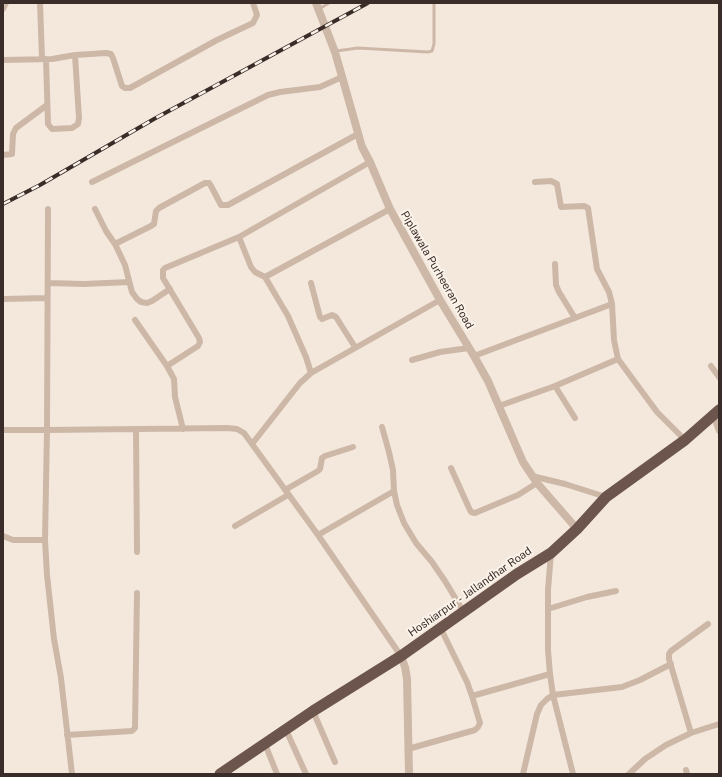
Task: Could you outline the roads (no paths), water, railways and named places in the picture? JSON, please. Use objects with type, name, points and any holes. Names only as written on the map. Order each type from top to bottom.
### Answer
[{"type":"highway","name":"Hoshiarpur - Jallandhar Road","points":[[220,774],[313,711],[401,656],[517,574],[552,553],[577,529],[606,497],[685,440],[716,413]]},
{"type":"street","points":[[3,9],[6,3]]},
{"type":"street","points":[[40,3],[48,124],[52,129],[72,128],[78,124],[75,55]]},
{"type":"street","points":[[3,60],[44,59],[75,55],[111,54],[122,86],[125,88],[130,88],[217,40],[253,23],[257,15],[253,3]]},
{"type":"street","name":"Piplawala Purheeran Road","points":[[318,6],[335,52],[362,146],[390,208],[440,300],[474,356],[499,406],[523,462],[535,479],[577,529]]},
{"type":"street","points":[[92,182],[268,95],[320,87],[342,77]]},
{"type":"street","points":[[3,155],[12,154],[14,131],[47,105]]},
{"type":"street","points":[[115,244],[154,224],[156,211],[159,208],[205,183],[211,186],[221,205],[228,205],[358,134]]},
{"type":"street","points":[[167,366],[198,346],[200,342],[162,273],[165,268],[239,237],[370,162]]},
{"type":"street","points":[[535,182],[555,182],[558,187],[561,207],[584,206],[588,208],[597,269],[609,292],[612,304],[614,340],[618,359],[657,412],[685,440]]},
{"type":"street","points":[[265,277],[390,208]]},
{"type":"street","points":[[48,209],[45,540],[49,603],[54,639],[62,678],[72,774]]},
{"type":"street","points":[[95,209],[123,261],[132,292],[137,299],[141,302],[147,303],[170,289]]},
{"type":"street","points":[[239,237],[251,267],[259,275],[265,277],[288,316],[306,357],[311,373]]},
{"type":"street","points":[[555,264],[556,285],[575,318]]},
{"type":"street","points":[[48,283],[84,284],[129,282]]},
{"type":"street","points":[[310,283],[320,317],[322,319],[332,316],[336,317],[356,347]]},
{"type":"street","points":[[3,299],[47,298]]},
{"type":"street","points":[[252,444],[300,383],[311,373],[440,300]]},
{"type":"street","points":[[474,356],[612,304]]},
{"type":"street","points":[[135,320],[167,366],[175,382],[175,396],[183,429]]},
{"type":"street","points":[[412,360],[440,352],[469,348]]},
{"type":"street","points":[[499,406],[555,386],[618,359]]},
{"type":"street","points":[[711,366],[719,378]]},
{"type":"street","points":[[555,386],[575,418]]},
{"type":"street","points":[[716,413],[719,431]]},
{"type":"street","points":[[382,427],[393,470],[394,491],[404,523],[416,543],[441,575],[464,611]]},
{"type":"street","points":[[3,430],[227,428],[237,429],[244,433],[318,535],[401,656],[407,679],[409,774]]},
{"type":"street","points":[[136,429],[137,552]]},
{"type":"street","points":[[235,526],[287,493],[318,471],[320,469],[322,458],[353,447]]},
{"type":"street","points":[[451,468],[471,512],[475,513],[518,495],[535,479],[565,484],[606,497]]},
{"type":"street","points":[[318,535],[394,491]]},
{"type":"street","points":[[3,536],[13,540],[45,540]]},
{"type":"street","points":[[552,553],[549,570],[548,609],[548,650],[550,674],[553,695],[573,774]]},
{"type":"street","points":[[548,609],[587,597],[616,591]]},
{"type":"street","points":[[67,735],[132,731],[135,728],[137,593]]},
{"type":"street","points":[[691,733],[669,654],[708,624]]},
{"type":"street","points":[[408,749],[475,730],[480,723],[465,677],[441,629]]},
{"type":"street","points":[[523,774],[537,714],[547,699],[553,695],[622,687],[640,680],[671,664]]},
{"type":"street","points":[[472,696],[550,674]]},
{"type":"street","points":[[313,711],[335,762]]},
{"type":"street","points":[[629,774],[645,759],[666,745],[691,733],[719,724]]},
{"type":"street","points":[[286,730],[306,774]]},
{"type":"street","points":[[265,744],[277,774]]},
{"type":"lane","points":[[318,6],[330,3]]},
{"type":"lane","points":[[335,52],[348,48],[432,51],[434,44],[434,3]]},
{"type":"railway","points":[[3,204],[40,185],[154,119],[368,3]]}]
